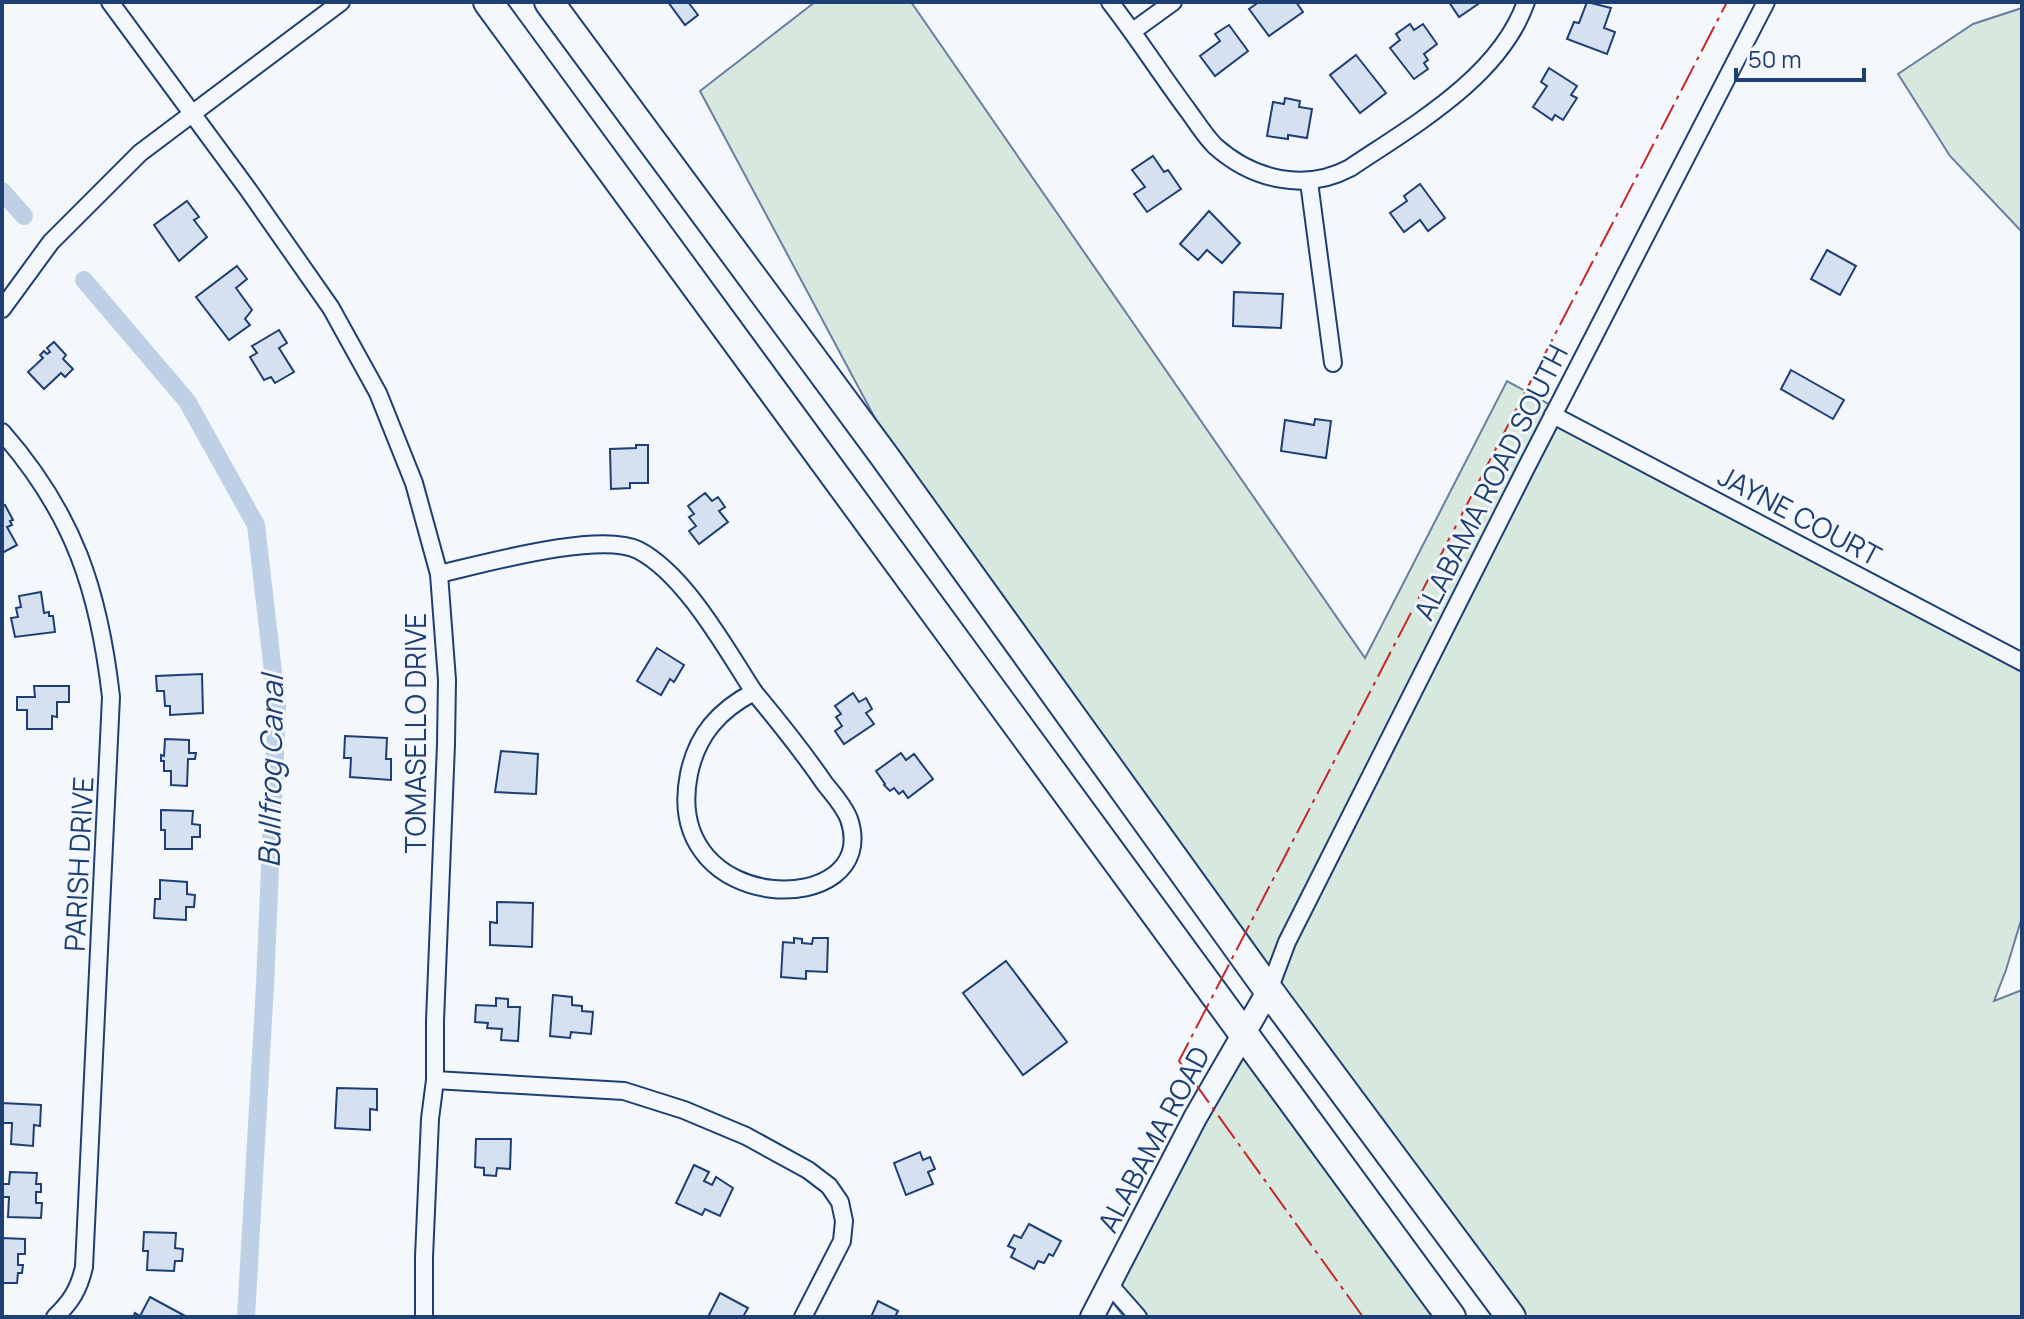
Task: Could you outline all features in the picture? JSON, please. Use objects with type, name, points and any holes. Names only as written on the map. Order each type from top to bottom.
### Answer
[{"type":"highway","points":[[488,2],[1451,1317]]},
{"type":"highway","points":[[549,2],[1511,1317]]},
{"type":"street","name":"TOMASELLO DRIVE","points":[[110,2],[331,308],[378,393],[414,483],[439,574],[447,696],[424,1317]]},
{"type":"street","points":[[2,309],[51,242],[140,153],[341,2]]},
{"type":"street","points":[[1110,2],[1213,144],[1250,170],[1268,177],[1309,182],[1334,177],[1350,168],[1487,67],[1520,20],[1526,2]]},
{"type":"street","points":[[1133,31],[1173,2]]},
{"type":"street","name":"ALABAMA ROAD SOUTH","points":[[1269,990],[1287,942],[1766,2]]},
{"type":"street","points":[[1309,182],[1333,363]]},
{"type":"street","name":"JAYNE COURT","points":[[1553,415],[2022,662]]},
{"type":"street","name":"PARISH DRIVE","points":[[2,432],[51,496],[69,529],[91,583],[105,641],[111,697],[84,1267],[80,1286],[70,1303],[55,1317]]},
{"type":"street","points":[[439,574],[534,553],[599,544],[617,544],[636,549],[655,561],[679,585],[754,692],[792,738],[848,816],[854,842],[847,864],[833,878],[816,886],[794,888],[749,884],[722,873],[694,841],[686,798],[693,755],[703,734],[718,716],[754,692]]},
{"type":"street","name":"ALABAMA ROAD","points":[[1092,1317],[1195,1118],[1269,990]]},
{"type":"street","points":[[435,1080],[624,1091],[684,1110],[746,1136],[808,1170],[829,1186],[840,1202],[844,1221],[842,1241],[803,1317]]},
{"type":"street","points":[[1109,1284],[1138,1317]]},
{"type":"shaded area","points":[[815,2],[911,2],[1365,658],[1507,381],[1674,473],[1838,574],[2022,672],[2022,917],[1994,1001],[2022,990],[2022,1317],[1524,1317],[892,450],[700,91]]},
{"type":"shaded area","points":[[2022,8],[2022,232],[1950,156],[1898,74],[1973,24]]},
{"type":"shaded area","points":[[1244,1051],[1439,1317],[1124,1317],[1111,1300]]},
{"type":"building","points":[[668,2],[688,2],[698,15],[685,25]]},
{"type":"building","points":[[1259,2],[1296,2],[1303,12],[1269,36],[1249,9]]},
{"type":"building","points":[[1449,2],[1481,2],[1459,17]]},
{"type":"building","points":[[1587,2],[1611,8],[1604,28],[1615,32],[1607,54],[1567,39],[1574,22],[1579,23]]},
{"type":"building","points":[[1410,24],[1414,30],[1423,24],[1437,44],[1424,54],[1428,69],[1414,79],[1390,48],[1400,40],[1396,34]]},
{"type":"building","points":[[1229,25],[1248,51],[1215,76],[1200,56],[1220,41],[1215,34]]},
{"type":"building","points":[[1356,55],[1386,93],[1360,113],[1330,75]]},
{"type":"building","points":[[1549,68],[1577,86],[1571,95],[1577,98],[1563,120],[1555,115],[1552,120],[1533,107],[1547,86],[1541,82]]},
{"type":"building","points":[[1285,98],[1300,101],[1299,107],[1312,109],[1307,138],[1267,136],[1273,102],[1284,104]]},
{"type":"building","points":[[1153,156],[1181,189],[1147,212],[1134,194],[1145,187],[1132,170]]},
{"type":"building","points":[[1420,184],[1445,218],[1428,231],[1420,220],[1404,232],[1390,213],[1407,201],[1404,196]]},
{"type":"building","points":[[187,201],[199,217],[194,220],[207,237],[179,261],[154,225]]},
{"type":"building","points":[[1209,211],[1240,243],[1222,263],[1207,250],[1198,260],[1180,244]]},
{"type":"building","points":[[1827,250],[1856,266],[1840,295],[1811,279]]},
{"type":"building","points":[[237,266],[247,279],[236,288],[252,310],[245,319],[250,325],[229,340],[196,297]]},
{"type":"building","points":[[1234,292],[1283,294],[1281,328],[1233,326]]},
{"type":"building","points":[[279,330],[287,343],[279,348],[294,372],[275,383],[271,377],[264,380],[250,357],[257,353],[252,346]]},
{"type":"building","points":[[54,342],[66,355],[63,359],[73,369],[65,377],[61,373],[44,389],[28,372],[43,358],[40,355],[44,351],[47,354],[50,352],[47,348]]},
{"type":"building","points":[[1791,370],[1844,400],[1833,419],[1781,389]]},
{"type":"building","points":[[1315,419],[1331,421],[1326,458],[1281,451],[1285,420],[1314,425]]},
{"type":"building","points":[[636,445],[648,445],[648,483],[630,483],[630,488],[611,489],[610,449],[636,448]]},
{"type":"building","points":[[705,493],[712,501],[718,497],[725,507],[719,511],[728,522],[699,544],[689,531],[696,526],[689,517],[694,514],[688,506]]},
{"type":"building","points":[[5,505],[13,520],[10,521],[12,525],[7,527],[17,545],[2,553],[2,507]]},
{"type":"building","points":[[41,592],[44,613],[49,612],[49,616],[53,616],[55,632],[15,637],[11,618],[18,617],[16,608],[21,607],[19,596]]},
{"type":"building","points":[[657,648],[684,665],[674,682],[670,679],[661,695],[637,681]]},
{"type":"building","points":[[202,674],[203,713],[170,715],[170,706],[165,706],[164,691],[157,691],[156,676]]},
{"type":"building","points":[[34,686],[69,686],[69,702],[57,702],[57,717],[52,716],[52,729],[27,729],[27,710],[17,710],[17,697],[35,697]]},
{"type":"building","points":[[853,693],[859,702],[866,698],[872,709],[866,713],[874,724],[844,744],[835,731],[842,726],[836,717],[841,714],[835,706]]},
{"type":"building","points":[[345,736],[387,738],[386,759],[391,759],[391,780],[350,777],[351,758],[344,758]]},
{"type":"building","points":[[165,739],[189,740],[189,753],[196,753],[195,759],[188,759],[187,786],[171,785],[171,771],[164,771],[161,755],[164,756]]},
{"type":"building","points":[[501,751],[538,754],[536,794],[495,792]]},
{"type":"building","points":[[901,753],[906,760],[914,754],[933,779],[908,798],[903,791],[899,794],[894,788],[890,791],[876,771]]},
{"type":"building","points":[[161,810],[193,811],[192,824],[200,825],[200,837],[192,837],[192,849],[165,849]]},
{"type":"building","points":[[160,880],[187,882],[187,894],[195,895],[194,907],[186,907],[186,920],[154,918],[155,899],[160,899]]},
{"type":"building","points":[[497,902],[533,903],[532,947],[490,945],[490,922],[497,923]]},
{"type":"building","points":[[794,938],[812,944],[813,938],[828,938],[827,972],[806,971],[806,979],[781,977],[783,942],[794,943]]},
{"type":"building","points":[[1006,961],[1067,1042],[1023,1075],[963,993]]},
{"type":"building","points":[[553,995],[572,997],[572,1005],[582,1006],[582,1011],[593,1012],[591,1034],[571,1032],[570,1038],[550,1036]]},
{"type":"building","points":[[496,998],[508,999],[508,1007],[520,1007],[518,1041],[501,1040],[502,1029],[487,1028],[488,1023],[475,1022],[476,1005],[496,1006]]},
{"type":"building","points":[[337,1088],[377,1089],[377,1110],[370,1109],[370,1130],[335,1128]]},
{"type":"building","points":[[2,1103],[41,1105],[40,1126],[34,1125],[33,1146],[11,1144],[12,1123],[2,1123]]},
{"type":"building","points":[[476,1139],[511,1139],[510,1169],[497,1168],[496,1176],[484,1175],[484,1168],[475,1167]]},
{"type":"building","points":[[920,1152],[923,1160],[930,1157],[935,1169],[928,1172],[933,1184],[906,1195],[894,1163]]},
{"type":"building","points":[[694,1165],[709,1172],[704,1181],[712,1185],[716,1177],[733,1188],[720,1216],[705,1209],[702,1215],[676,1203]]},
{"type":"building","points":[[10,1172],[37,1173],[36,1184],[41,1184],[41,1192],[36,1192],[36,1203],[42,1203],[41,1218],[8,1217],[9,1197],[2,1197],[2,1184],[9,1184]]},
{"type":"building","points":[[1029,1224],[1061,1241],[1053,1256],[1049,1254],[1044,1263],[1038,1261],[1034,1269],[1011,1257],[1015,1249],[1008,1246],[1014,1235],[1021,1238]]},
{"type":"building","points":[[144,1232],[176,1233],[175,1248],[183,1249],[182,1261],[175,1261],[174,1271],[147,1270],[148,1251],[143,1251]]},
{"type":"building","points":[[2,1238],[25,1239],[25,1254],[18,1254],[18,1265],[23,1265],[17,1283],[2,1283]]},
{"type":"building","points":[[720,1293],[748,1308],[746,1317],[708,1317]]},
{"type":"building","points":[[150,1297],[187,1317],[133,1317],[135,1313],[140,1316]]},
{"type":"building","points":[[878,1301],[898,1311],[895,1317],[871,1317]]},
{"type":"waterway","name":"Bullfrog Canal","points":[[2,191],[24,216]]},
{"type":"waterway","name":"Bullfrog Canal","points":[[84,280],[187,401],[256,525],[277,706],[246,1317]]},
{"type":"power","points":[[1363,1317],[1179,1061],[1727,2]]}]
